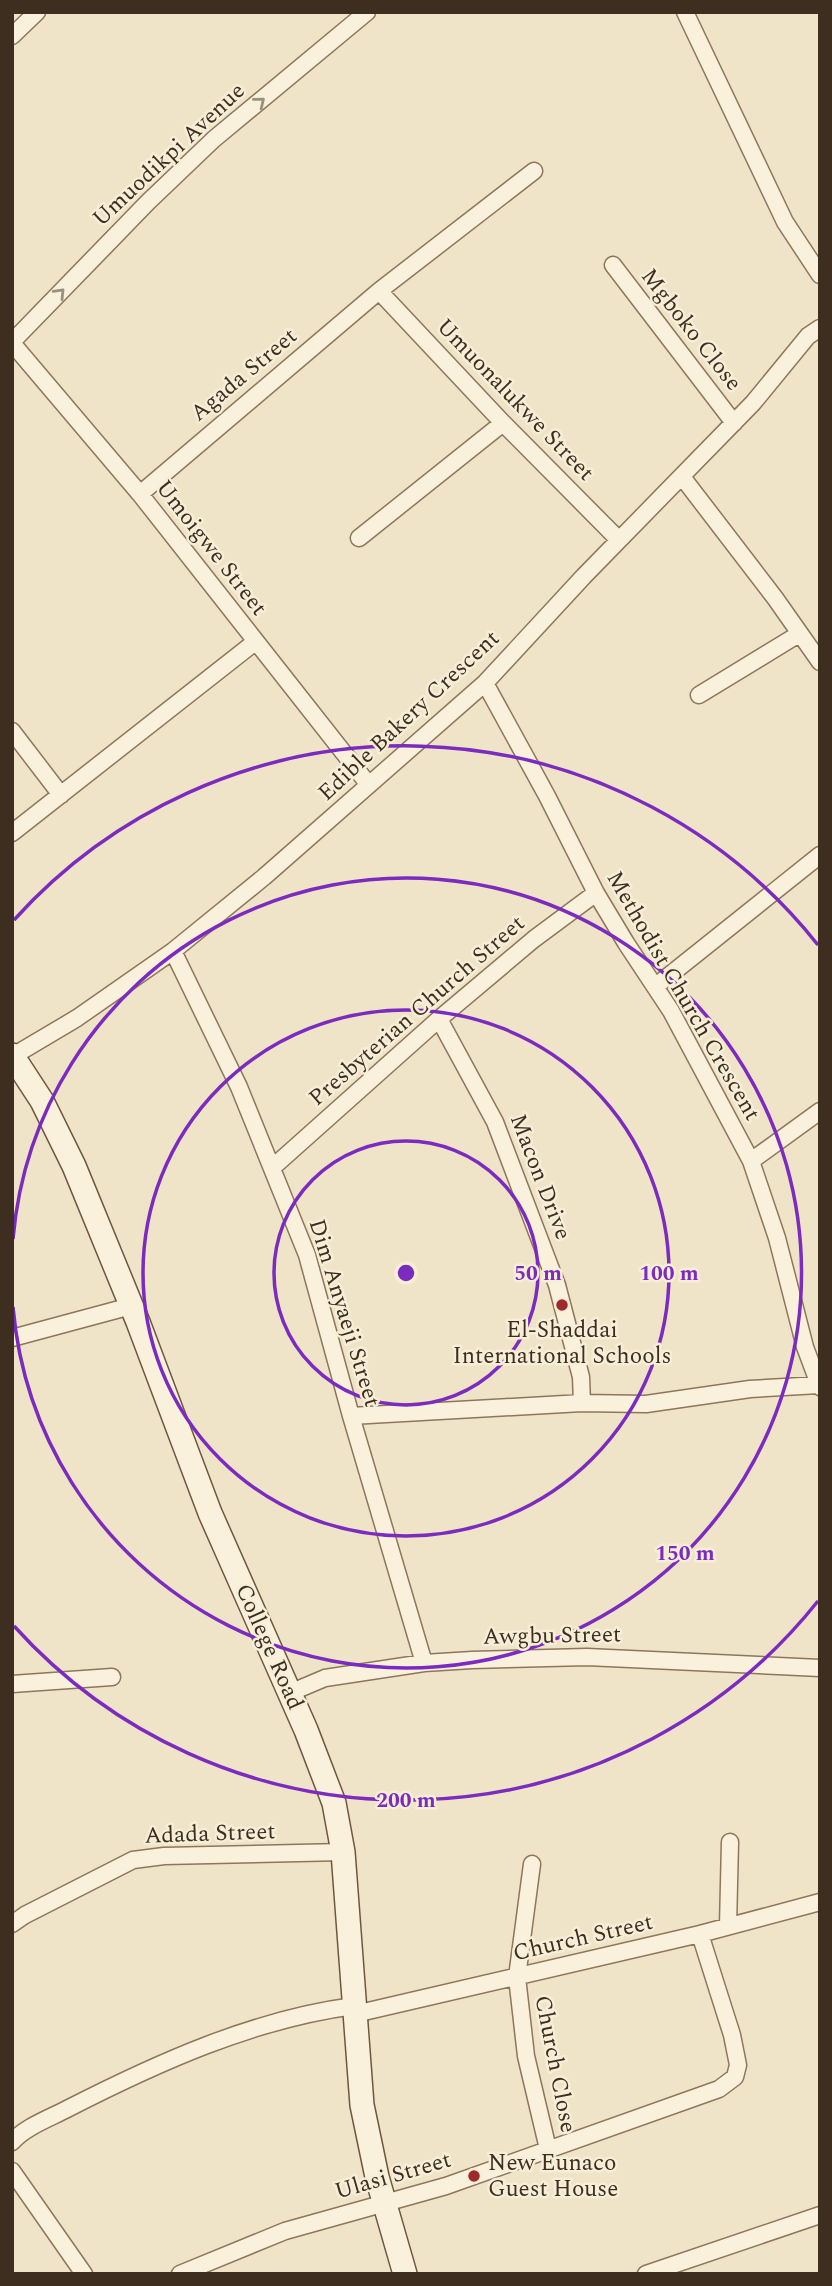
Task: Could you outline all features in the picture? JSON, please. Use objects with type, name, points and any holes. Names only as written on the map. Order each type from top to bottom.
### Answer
[{"type":"main road","name":"College Road","points":[[12,1056],[42,1101],[74,1166],[210,1513],[291,1696],[334,1803],[343,1852],[362,2105],[377,2177],[405,2274]]},
{"type":"street","points":[[12,36],[37,12]]},
{"type":"street","name":"Umuodikpi Avenue","points":[[12,342],[148,202],[214,139],[367,12]]},
{"type":"street","points":[[685,12],[785,222],[820,275]]},
{"type":"street","name":"Agada Street","points":[[140,494],[379,291],[534,171]]},
{"type":"street","name":"Mgboko Close","points":[[613,265],[734,423]]},
{"type":"street","name":"Umuonalukwe Street","points":[[379,291],[503,423],[619,540]]},
{"type":"street","name":"Edible Bakery Crescent","points":[[12,1056],[77,1018],[173,951],[264,877],[485,683],[619,540],[754,403],[808,336],[820,328]]},
{"type":"street","name":"Umoigwe Street","points":[[12,342],[140,494],[369,785]]},
{"type":"street","points":[[359,538],[503,423]]},
{"type":"street","points":[[683,478],[775,598],[820,662]]},
{"type":"street","points":[[699,695],[799,634]]},
{"type":"street","points":[[12,833],[255,642]]},
{"type":"street","name":"Methodist Church Crescent","points":[[485,683],[596,893],[656,986],[751,1161],[777,1238],[794,1311],[819,1386]]},
{"type":"street","points":[[12,730],[61,795]]},
{"type":"street","points":[[656,986],[820,855]]},
{"type":"street","name":"Presbyterian Church Street","points":[[272,1168],[439,1019],[534,939],[596,893]]},
{"type":"street","name":"Dim Anyaeji Street","points":[[173,951],[239,1087],[307,1255],[351,1416],[424,1662]]},
{"type":"street","name":"Macon Drive","points":[[439,1019],[495,1122],[557,1285],[581,1377],[582,1403]]},
{"type":"street","points":[[751,1161],[820,1111]]},
{"type":"street","points":[[12,1338],[131,1306]]},
{"type":"street","points":[[351,1416],[582,1403],[646,1404],[750,1389],[819,1386]]},
{"type":"street","name":"Awgbu Street","points":[[291,1696],[299,1689],[325,1678],[424,1662],[587,1657],[820,1668]]},
{"type":"street","points":[[12,1684],[111,1677]]},
{"type":"street","points":[[728,1926],[730,1842]]},
{"type":"street","name":"Adada Street","points":[[12,1924],[133,1860],[164,1856],[343,1852]]},
{"type":"street","name":"Church Close","points":[[532,1864],[517,1977],[526,2056],[548,2149]]},
{"type":"street","name":"Church Street","points":[[12,2142],[43,2122],[99,2093],[200,2049],[279,2020],[354,2010],[517,1977],[700,1934],[820,1902]]},
{"type":"street","name":"Ulasi Street","points":[[180,2274],[285,2231],[446,2186],[719,2089],[735,2077],[738,2065],[732,2035],[700,1934]]},
{"type":"street","points":[[12,2171],[84,2274]]},
{"type":"street","points":[[646,2274],[820,2215]]},
{"type":"place","name":"El-Shaddai International Schools","points":[[562,1305]]},
{"type":"place","name":"New Eunaco Guest House","points":[[474,2176]]}]
